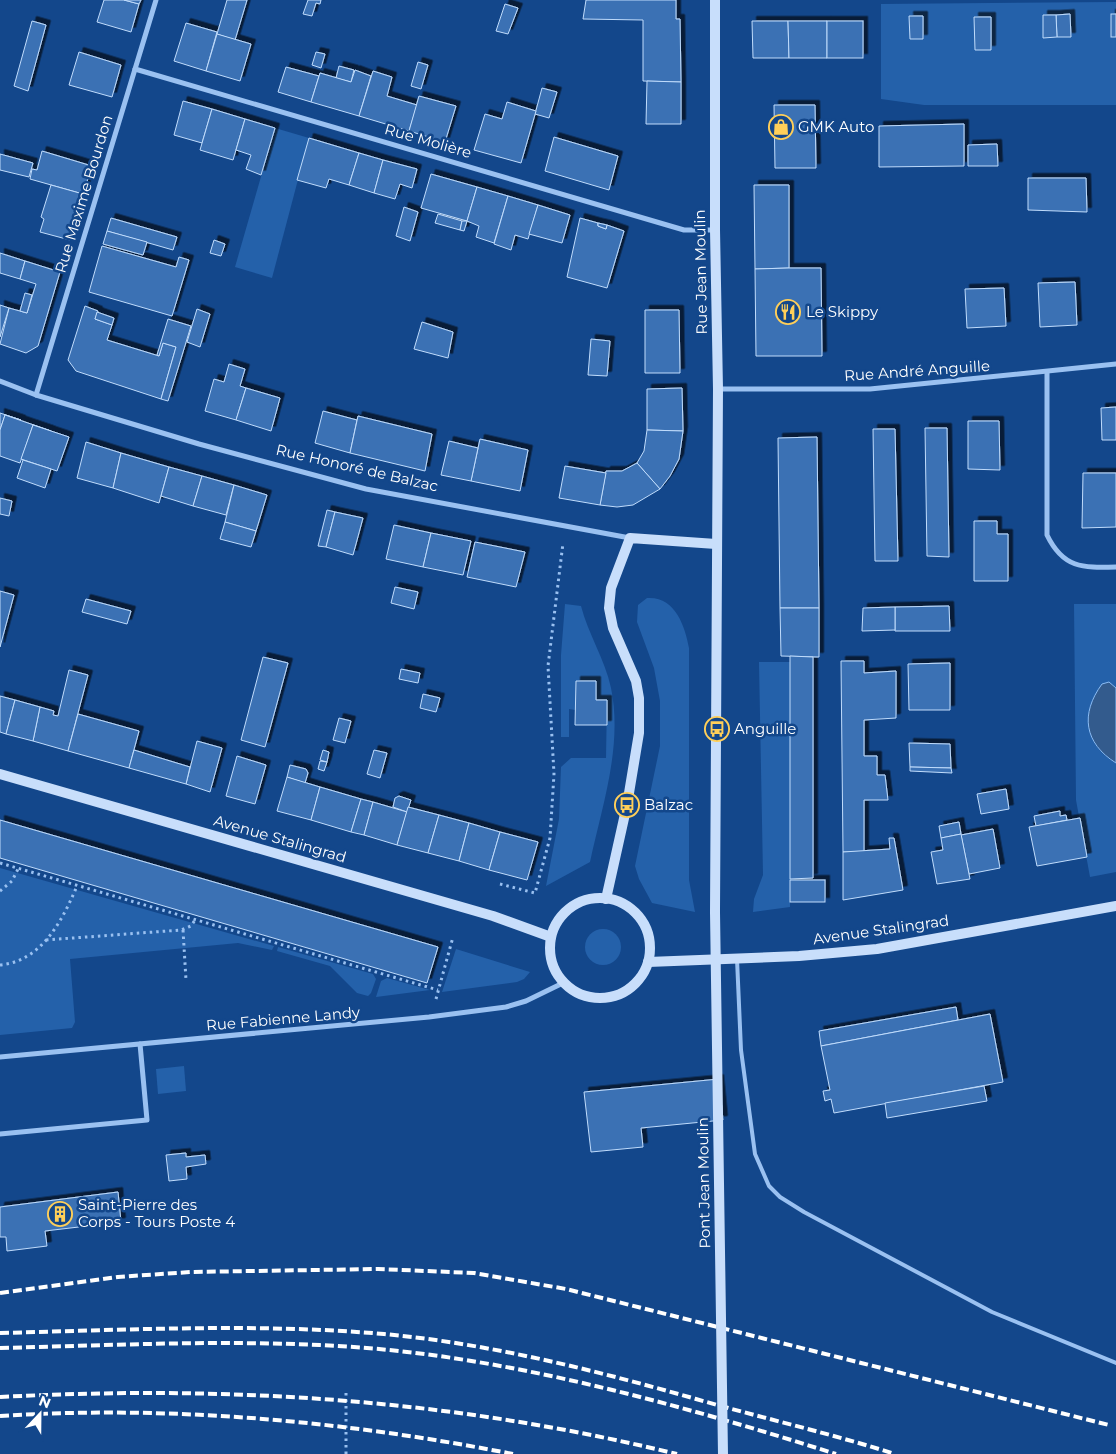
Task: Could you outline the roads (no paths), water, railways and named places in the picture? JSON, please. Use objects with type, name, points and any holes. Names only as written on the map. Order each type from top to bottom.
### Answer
[{"type":"street","name":"Rue Maxime Bourdon","points":[[36,395],[156,0]]},
{"type":"street","name":"Rue Jean Moulin","points":[[716,0],[714,230],[718,389],[716,544]]},
{"type":"street","name":"Rue Molière","points":[[135,69],[684,230],[714,230]]},
{"type":"street","name":"Rue André Anguille","points":[[718,389],[870,389],[1047,373],[1116,364]]},
{"type":"street","points":[[1047,373],[1047,535],[1058,555],[1068,561],[1080,566],[1116,567]]},
{"type":"street","name":"Rue Honoré de Balzac","points":[[0,381],[36,395],[199,444],[366,489],[630,538],[716,544]]},
{"type":"street","points":[[606,899],[639,733],[639,698],[636,681],[613,628],[609,608],[611,588],[630,538]]},
{"type":"street","name":"Pont Jean Moulin","points":[[716,544],[718,703],[716,912],[723,1454]]},
{"type":"street","name":"Avenue Stalingrad","points":[[0,774],[493,916],[551,937]]},
{"type":"street","points":[[592,899],[606,899],[622,904],[636,914],[646,928],[649,945],[648,962],[642,976],[632,987],[619,994],[604,998],[590,997],[576,992],[563,983],[554,969],[550,953],[551,937],[556,923],[577,903],[592,899]]},
{"type":"street","name":"Avenue Stalingrad","points":[[648,962],[841,954],[877,950],[1116,906]]},
{"type":"street","name":"Rue Fabienne Landy","points":[[0,1057],[429,1017],[506,1007],[526,1001],[563,983]]},
{"type":"street","points":[[0,1134],[147,1120],[140,1044]]},
{"type":"lane","points":[[737,959],[741,1050],[755,1154],[769,1186],[780,1197],[804,1212],[992,1312],[1116,1363]]},
{"type":"railway","points":[[0,1293],[118,1277],[190,1272],[378,1269],[474,1273],[566,1289],[1109,1425]]},
{"type":"railway","points":[[0,1333],[240,1328],[336,1331],[424,1338],[503,1351],[581,1368],[895,1454]]},
{"type":"railway","points":[[0,1348],[237,1343],[379,1349],[436,1356],[552,1376],[668,1404],[836,1454]]},
{"type":"railway","points":[[0,1397],[171,1393],[256,1395],[340,1400],[508,1420],[592,1435],[677,1454]]},
{"type":"railway","points":[[0,1416],[64,1413],[129,1413],[258,1418],[386,1433],[513,1454]]},
{"type":"place","name":"GMK Auto","points":[[781,127]]},
{"type":"place","name":"Le Skippy","points":[[788,312]]},
{"type":"place","name":"Anguille","points":[[717,729]]},
{"type":"place","name":"Balzac","points":[[627,805]]},
{"type":"place","name":"Saint-Pierre des Corps - Tours Poste 4","points":[[60,1214]]}]
